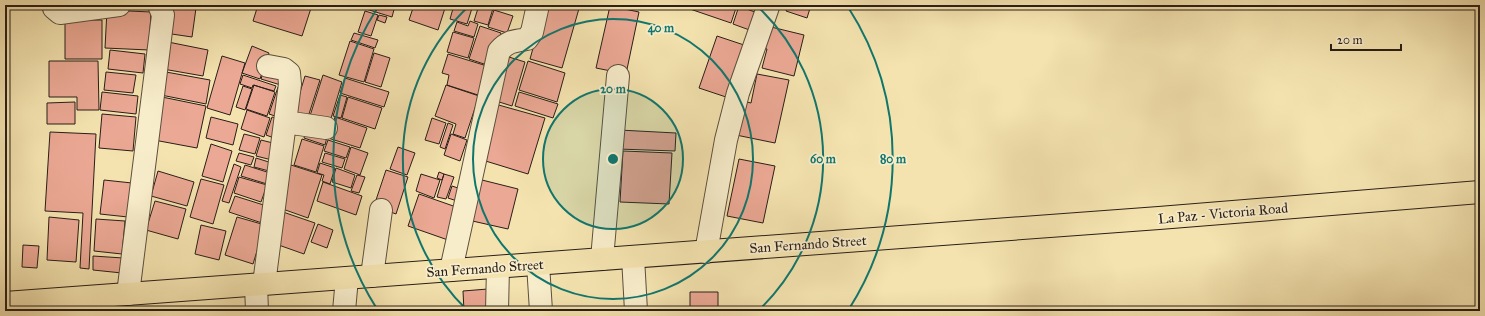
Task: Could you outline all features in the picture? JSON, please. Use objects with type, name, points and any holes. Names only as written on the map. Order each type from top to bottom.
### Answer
[{"type":"main road","name":"La Paz - Victoria Road","points":[[965,232],[1480,192]]},
{"type":"main road","name":"San Fernando Street","points":[[5,303],[965,232]]},
{"type":"street","points":[[54,5],[54,8],[60,13],[119,5]]},
{"type":"street","points":[[128,294],[163,15],[159,5]]},
{"type":"street","points":[[451,270],[499,51],[505,44],[527,39],[532,32],[538,5]]},
{"type":"street","points":[[706,252],[726,140],[738,93],[768,7]]},
{"type":"street","points":[[257,311],[290,84],[289,73],[284,69],[268,66]]},
{"type":"street","points":[[602,259],[618,76]]},
{"type":"street","points":[[285,122],[326,128]]},
{"type":"street","points":[[372,276],[381,210]]},
{"type":"street","points":[[633,257],[636,311]]},
{"type":"street","points":[[538,264],[542,311]]},
{"type":"street","points":[[497,311],[498,267]]},
{"type":"street","points":[[344,311],[347,278]]},
{"type":"building","points":[[169,5],[196,8],[192,37],[165,33]]},
{"type":"building","points":[[258,5],[312,5],[302,36],[253,21]]},
{"type":"building","points":[[367,5],[395,6],[392,17],[366,9]]},
{"type":"building","points":[[414,5],[446,5],[438,30],[409,20]]},
{"type":"building","points":[[454,5],[473,5],[467,24],[450,19]]},
{"type":"building","points":[[479,5],[494,5],[488,25],[474,21]]},
{"type":"building","points":[[545,5],[580,5],[562,68],[530,59]]},
{"type":"building","points":[[691,5],[737,5],[731,23],[690,9]]},
{"type":"building","points":[[788,5],[811,5],[807,18],[786,11]]},
{"type":"building","points":[[610,6],[639,12],[626,74],[596,68]]},
{"type":"building","points":[[739,6],[760,14],[755,32],[733,24]]},
{"type":"building","points":[[107,10],[151,12],[149,50],[105,48]]},
{"type":"building","points":[[494,10],[513,16],[507,33],[488,27]]},
{"type":"building","points":[[365,11],[378,15],[371,36],[358,32]]},
{"type":"building","points":[[379,15],[387,17],[385,23],[377,20]]},
{"type":"building","points":[[65,20],[102,20],[102,59],[65,59]]},
{"type":"building","points":[[470,21],[478,24],[474,37],[454,31],[457,22],[468,26]]},
{"type":"building","points":[[480,26],[501,33],[490,66],[469,59]]},
{"type":"building","points":[[767,26],[804,35],[794,76],[762,68],[767,49],[761,47]]},
{"type":"building","points":[[453,32],[474,38],[468,58],[447,52]]},
{"type":"building","points":[[354,33],[378,40],[375,48],[351,40]]},
{"type":"building","points":[[717,36],[750,47],[732,99],[699,88]]},
{"type":"building","points":[[350,41],[374,49],[364,82],[339,75]]},
{"type":"building","points":[[168,42],[208,50],[203,76],[163,69]]},
{"type":"building","points":[[252,46],[269,53],[260,79],[242,73]]},
{"type":"building","points":[[110,50],[145,54],[143,73],[108,69]]},
{"type":"building","points":[[374,53],[390,58],[381,87],[365,82]]},
{"type":"building","points":[[448,54],[487,66],[478,95],[447,85],[449,75],[442,73]]},
{"type":"building","points":[[222,56],[245,63],[230,115],[207,108]]},
{"type":"building","points":[[509,57],[525,62],[512,106],[496,101]]},
{"type":"building","points":[[49,61],[98,61],[99,110],[77,110],[77,97],[49,97]]},
{"type":"building","points":[[528,61],[565,73],[557,102],[519,90]]},
{"type":"building","points":[[265,67],[287,75],[284,86],[261,79]]},
{"type":"building","points":[[106,72],[136,75],[133,93],[104,90]]},
{"type":"building","points":[[166,72],[210,80],[206,104],[161,95]]},
{"type":"building","points":[[757,74],[789,80],[775,143],[736,135],[743,101],[751,103]]},
{"type":"building","points":[[243,75],[276,86],[274,91],[253,85],[252,88],[240,84]]},
{"type":"building","points":[[323,75],[342,82],[329,125],[309,119]]},
{"type":"building","points":[[305,76],[320,80],[307,120],[293,115]]},
{"type":"building","points":[[345,78],[389,92],[384,107],[340,93]]},
{"type":"building","points":[[254,85],[275,92],[267,116],[246,109]]},
{"type":"building","points":[[446,85],[479,96],[465,138],[453,134],[456,124],[435,116]]},
{"type":"building","points":[[243,86],[252,89],[245,110],[236,107]]},
{"type":"building","points":[[278,87],[286,90],[278,117],[269,114]]},
{"type":"building","points":[[102,92],[138,96],[136,114],[100,110]]},
{"type":"building","points":[[519,92],[558,104],[553,118],[515,106]]},
{"type":"building","points":[[340,95],[347,97],[341,118],[333,116]]},
{"type":"building","points":[[162,97],[206,106],[197,148],[154,140]]},
{"type":"building","points":[[348,97],[382,108],[375,129],[342,118]]},
{"type":"building","points":[[75,102],[75,124],[47,124],[47,103]]},
{"type":"building","points":[[495,104],[545,118],[528,174],[479,159]]},
{"type":"building","points":[[247,110],[270,118],[264,137],[241,129]]},
{"type":"building","points":[[102,114],[136,117],[133,151],[99,148]]},
{"type":"building","points":[[211,117],[238,124],[233,145],[206,138]]},
{"type":"building","points":[[272,117],[280,119],[274,138],[266,135]]},
{"type":"building","points":[[335,117],[367,128],[360,148],[328,138]]},
{"type":"building","points":[[432,118],[446,123],[439,144],[425,140]]},
{"type":"building","points":[[448,123],[453,125],[445,149],[440,147]]},
{"type":"building","points":[[307,127],[328,133],[325,145],[304,138]]},
{"type":"building","points":[[619,130],[676,133],[675,151],[618,149]]},
{"type":"building","points":[[50,132],[96,134],[89,269],[80,268],[83,213],[45,211]]},
{"type":"building","points":[[244,134],[260,138],[255,154],[239,150]]},
{"type":"building","points":[[451,134],[467,140],[460,161],[444,155]]},
{"type":"building","points":[[302,139],[324,146],[316,172],[294,165]]},
{"type":"building","points":[[261,140],[277,144],[272,160],[256,156]]},
{"type":"building","points":[[328,140],[350,147],[346,158],[324,151]]},
{"type":"building","points":[[211,144],[232,151],[223,182],[202,176]]},
{"type":"building","points":[[351,147],[368,153],[360,175],[344,169]]},
{"type":"building","points":[[398,147],[415,153],[407,175],[390,169]]},
{"type":"building","points":[[623,151],[672,153],[669,204],[620,202]]},
{"type":"building","points":[[239,153],[254,157],[251,165],[236,161]]},
{"type":"building","points":[[325,153],[345,159],[342,168],[322,162]]},
{"type":"building","points":[[256,158],[272,163],[269,171],[254,167]]},
{"type":"building","points":[[739,159],[775,166],[763,223],[727,216]]},
{"type":"building","points":[[320,163],[335,168],[330,184],[322,181],[324,175],[317,173]]},
{"type":"building","points":[[234,164],[241,167],[229,203],[222,201]]},
{"type":"building","points":[[245,165],[270,173],[267,184],[241,176]]},
{"type":"building","points":[[291,165],[322,175],[308,218],[277,207]]},
{"type":"building","points":[[336,168],[355,175],[351,188],[332,182]]},
{"type":"building","points":[[386,170],[408,177],[396,214],[374,206]]},
{"type":"building","points":[[158,171],[194,182],[187,206],[151,196]]},
{"type":"building","points":[[439,172],[444,174],[442,180],[437,178]]},
{"type":"building","points":[[421,174],[440,180],[434,198],[416,191]]},
{"type":"building","points":[[444,174],[454,177],[446,199],[437,197]]},
{"type":"building","points":[[357,175],[365,177],[359,193],[351,191]]},
{"type":"building","points":[[239,177],[267,185],[261,202],[234,193]]},
{"type":"building","points":[[201,179],[224,185],[213,224],[190,217]]},
{"type":"building","points":[[478,179],[518,189],[508,229],[468,220]]},
{"type":"building","points":[[104,180],[132,183],[128,217],[100,214]]},
{"type":"building","points":[[323,182],[362,196],[356,215],[317,201]]},
{"type":"building","points":[[452,186],[464,190],[460,202],[448,198]]},
{"type":"building","points":[[419,194],[459,208],[448,240],[408,226]]},
{"type":"building","points":[[235,196],[270,207],[265,224],[229,212]]},
{"type":"building","points":[[155,201],[186,209],[178,239],[146,230]]},
{"type":"building","points":[[283,212],[315,223],[304,254],[273,243]]},
{"type":"building","points":[[49,217],[79,220],[76,262],[47,260]]},
{"type":"building","points":[[237,217],[265,225],[253,264],[225,255]]},
{"type":"building","points":[[96,219],[125,221],[122,254],[94,251]]},
{"type":"building","points":[[318,224],[333,230],[327,248],[311,242]]},
{"type":"building","points":[[201,225],[226,231],[219,260],[195,254]]},
{"type":"building","points":[[23,245],[39,246],[37,268],[22,267]]},
{"type":"building","points":[[93,256],[123,258],[122,273],[93,270]]},
{"type":"building","points":[[488,289],[490,311],[464,311],[463,291]]},
{"type":"building","points":[[690,292],[718,292],[718,311],[690,311]]}]
